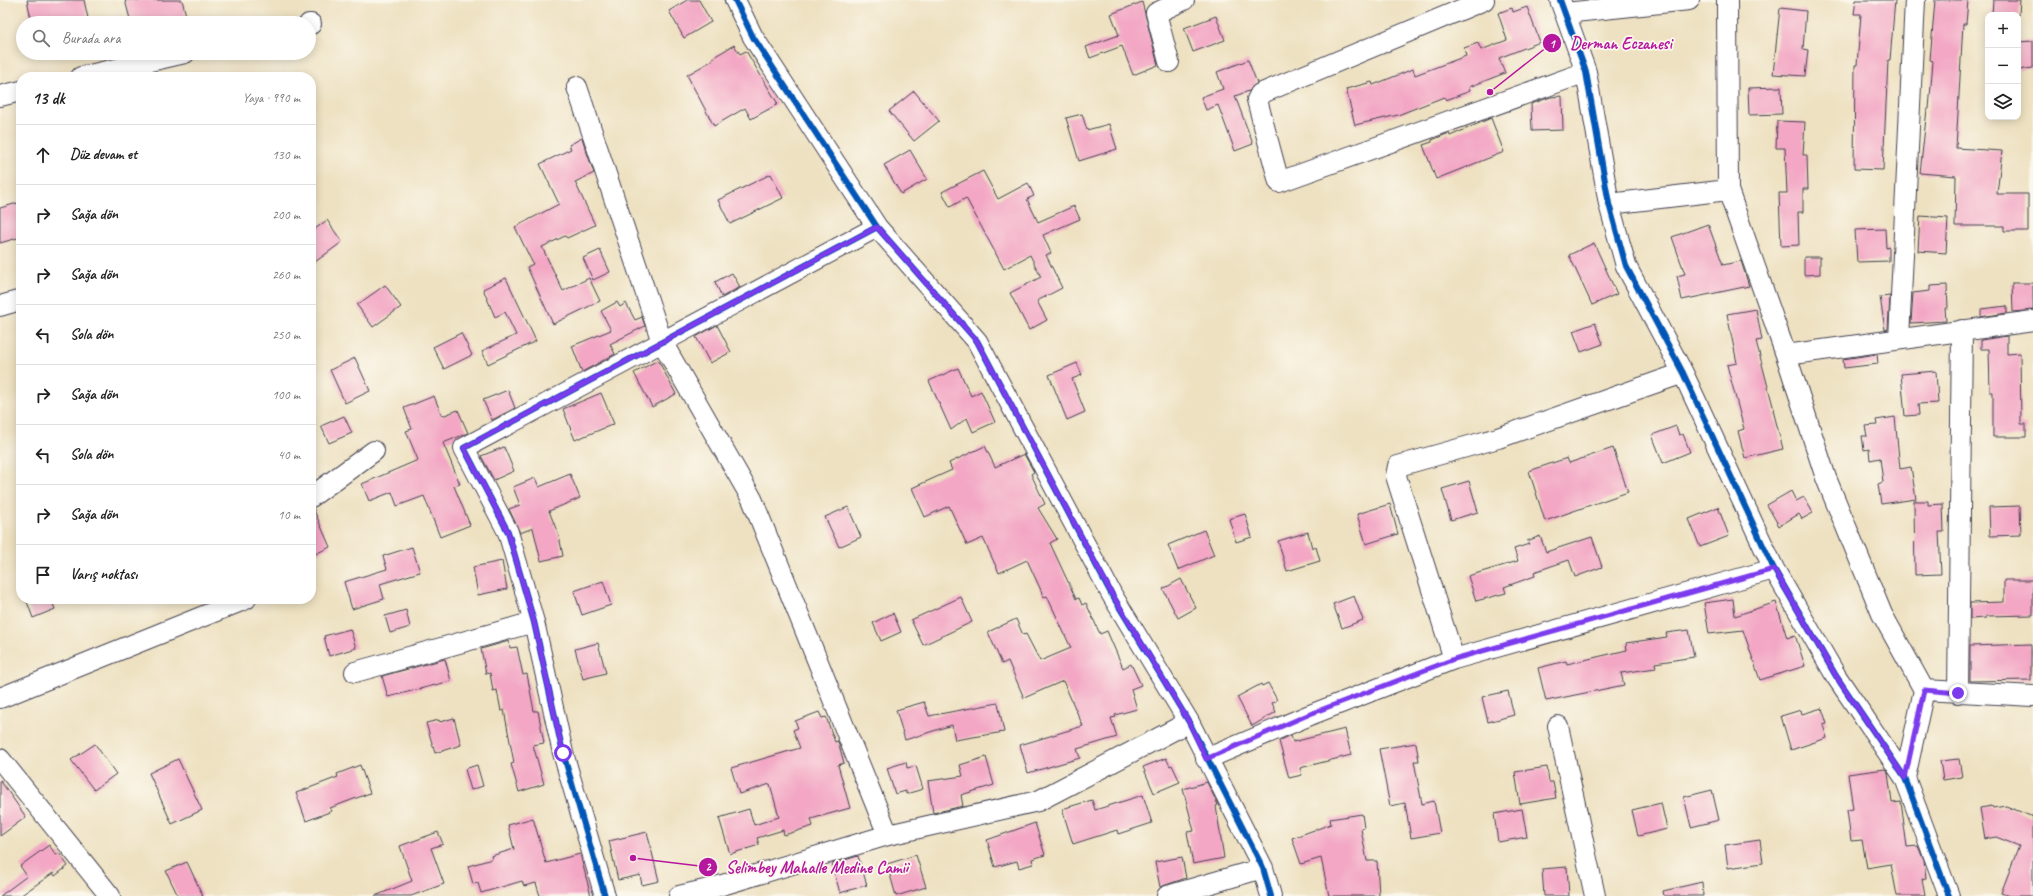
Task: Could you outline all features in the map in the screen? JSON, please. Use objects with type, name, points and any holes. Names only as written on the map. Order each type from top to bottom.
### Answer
[{"type":"street","points":[[735,0],[753,37],[877,227],[977,341],[1112,594],[1189,722],[1206,759],[1263,868],[1271,896]]},
{"type":"street","points":[[1169,62],[1156,13],[1184,0]]},
{"type":"street","points":[[1484,0],[1260,94],[1257,100],[1279,182],[1586,72]]},
{"type":"street","points":[[1689,0],[1563,7],[1586,72],[1609,204],[1626,266],[1683,373],[1774,569],[1836,676],[1905,778],[1949,896]]},
{"type":"street","points":[[1727,0],[1728,190],[1786,355],[1826,478],[1882,614],[1924,690],[1905,778]]},
{"type":"street","points":[[1899,338],[1915,0]]},
{"type":"street","points":[[124,72],[158,68],[172,60]]},
{"type":"street","points":[[577,87],[662,342],[752,499],[888,835]]},
{"type":"street","points":[[0,96],[16,92]]},
{"type":"street","points":[[1609,204],[1728,190]]},
{"type":"street","points":[[605,896],[563,753],[534,622],[508,532],[464,448],[877,227]]},
{"type":"street","points":[[0,306],[16,301]]},
{"type":"street","points":[[1786,355],[1899,338],[2033,321]]},
{"type":"street","points":[[1958,693],[1962,330]]},
{"type":"street","points":[[1454,659],[1396,476],[1398,466],[1498,438],[1683,373]]},
{"type":"street","points":[[316,493],[374,451]]},
{"type":"street","points":[[1206,759],[1310,714],[1454,659],[1774,569]]},
{"type":"street","points":[[0,698],[234,604]]},
{"type":"street","points":[[355,672],[534,622]]},
{"type":"street","points":[[1924,690],[2033,696]]},
{"type":"street","points":[[679,896],[709,889],[888,835],[1038,801],[1189,722]]},
{"type":"street","points":[[1558,726],[1595,896]]},
{"type":"street","points":[[0,759],[110,896]]},
{"type":"street","points":[[1167,896],[1263,868]]},
{"type":"building","points":[[27,0],[84,0],[87,16],[30,16]]},
{"type":"building","points":[[125,0],[182,0],[186,16],[129,16]]},
{"type":"building","points":[[687,0],[699,0],[711,22],[684,38],[669,11]]},
{"type":"building","points":[[1856,0],[1895,0],[1890,60],[1888,60],[1883,170],[1854,169],[1855,65],[1857,65],[1861,14],[1854,14]]},
{"type":"building","points":[[1935,0],[1968,0],[1966,24],[1963,24],[1956,148],[2002,151],[1997,194],[2028,194],[2028,231],[2004,231],[2004,226],[1955,226],[1956,176],[1920,173],[1927,109],[1929,109],[1933,61],[1930,60]]},
{"type":"building","points":[[1993,0],[2020,0],[2019,12],[1992,12]]},
{"type":"building","points":[[1142,2],[1158,65],[1133,75],[1122,46],[1090,58],[1086,47],[1119,35],[1111,14]]},
{"type":"building","points":[[1527,7],[1540,42],[1499,58],[1505,73],[1469,87],[1470,91],[1446,100],[1444,97],[1398,115],[1355,125],[1346,89],[1372,82],[1373,85],[1413,69],[1415,75],[1466,56],[1464,48],[1478,43],[1481,50],[1507,40],[1498,13],[1512,8],[1513,12]]},
{"type":"building","points":[[1780,8],[1806,11],[1803,49],[1808,50],[1805,76],[1773,74]]},
{"type":"building","points":[[1216,16],[1225,40],[1193,52],[1184,28]]},
{"type":"building","points":[[2033,41],[2033,68],[2021,70],[2021,42]]},
{"type":"building","points":[[734,45],[740,54],[746,51],[778,104],[751,119],[745,108],[714,126],[687,75],[713,60],[712,58]]},
{"type":"building","points":[[1248,60],[1257,83],[1249,91],[1235,96],[1253,144],[1235,151],[1218,105],[1206,110],[1201,97],[1223,89],[1217,72]]},
{"type":"building","points":[[1781,87],[1782,114],[1749,115],[1748,88]]},
{"type":"building","points":[[914,91],[939,121],[914,141],[889,111]]},
{"type":"building","points":[[1562,96],[1563,130],[1532,131],[1531,104],[1551,97]]},
{"type":"building","points":[[1082,114],[1087,130],[1109,124],[1117,149],[1079,161],[1066,118]]},
{"type":"building","points":[[1491,118],[1504,152],[1436,179],[1423,145],[1449,133],[1450,136]]},
{"type":"building","points":[[1777,121],[1805,122],[1803,155],[1807,155],[1808,189],[1803,189],[1803,212],[1798,212],[1799,245],[1781,246],[1779,193],[1787,193],[1785,148],[1776,148]]},
{"type":"building","points":[[582,138],[594,173],[575,182],[595,225],[567,238],[565,236],[542,247],[563,291],[589,278],[600,301],[553,324],[527,267],[533,264],[515,227],[559,204],[540,164],[571,149],[569,145]]},
{"type":"building","points":[[910,150],[927,179],[901,194],[884,165]]},
{"type":"building","points":[[983,171],[998,199],[1028,183],[1034,196],[1027,199],[1038,222],[1074,206],[1080,219],[1043,235],[1051,253],[1046,255],[1062,288],[1037,301],[1047,320],[1029,330],[1010,293],[1041,277],[1030,255],[1004,269],[966,198],[950,207],[942,192]]},
{"type":"building","points":[[771,174],[783,198],[730,224],[718,200]]},
{"type":"building","points":[[16,203],[16,238],[0,243],[0,208]]},
{"type":"building","points":[[1920,216],[1948,218],[1946,253],[1918,251]]},
{"type":"building","points":[[327,220],[342,242],[316,261],[316,228]]},
{"type":"building","points":[[1708,224],[1723,265],[1741,261],[1749,286],[1682,300],[1677,276],[1685,274],[1672,237]]},
{"type":"building","points":[[1885,229],[1886,248],[1889,247],[1889,261],[1857,262],[1855,230]]},
{"type":"building","points":[[1594,243],[1617,294],[1592,305],[1569,255]]},
{"type":"building","points":[[600,250],[610,272],[593,280],[583,258]]},
{"type":"building","points":[[1804,257],[1820,257],[1820,274],[1804,275]]},
{"type":"building","points":[[732,273],[740,287],[722,297],[715,282]]},
{"type":"building","points":[[506,278],[536,341],[488,364],[482,351],[516,335],[505,312],[495,317],[483,289]]},
{"type":"building","points":[[2012,283],[2033,283],[2033,310],[2013,312]]},
{"type":"building","points":[[385,285],[401,307],[373,327],[357,305]]},
{"type":"building","points":[[1947,285],[1948,308],[1945,308],[1946,321],[1911,323],[1913,293],[1930,291],[1930,286]]},
{"type":"building","points":[[1890,296],[1888,329],[1885,330],[1880,297]]},
{"type":"building","points":[[617,302],[620,307],[626,303],[635,320],[642,317],[645,326],[610,344],[615,354],[582,372],[572,346],[611,330],[601,311]]},
{"type":"building","points":[[2007,306],[2007,313],[1981,317],[1981,309]]},
{"type":"building","points":[[1756,309],[1762,340],[1756,341],[1783,449],[1745,458],[1738,431],[1744,429],[1727,365],[1737,363],[1727,314]]},
{"type":"building","points":[[1595,323],[1603,344],[1581,352],[1573,331]]},
{"type":"building","points":[[717,325],[731,352],[710,363],[696,337]]},
{"type":"building","points":[[461,333],[472,355],[444,369],[433,347]]},
{"type":"building","points":[[2007,336],[2007,354],[2020,353],[2021,424],[2026,424],[2026,437],[1993,437],[1993,392],[1990,392],[1989,349],[1981,349],[1981,340]]},
{"type":"building","points":[[1877,354],[1878,364],[1844,368],[1843,359]]},
{"type":"building","points":[[355,358],[370,391],[345,403],[330,370]]},
{"type":"building","points":[[658,360],[676,394],[652,407],[634,373]]},
{"type":"building","points":[[1077,363],[1082,375],[1072,379],[1085,412],[1067,420],[1049,375]]},
{"type":"building","points":[[958,368],[971,396],[981,391],[995,422],[973,432],[967,418],[951,430],[929,381]]},
{"type":"building","points":[[1936,371],[1938,403],[1918,404],[1919,415],[1905,416],[1901,374]]},
{"type":"building","points":[[508,390],[515,408],[492,420],[483,400]]},
{"type":"building","points":[[601,393],[614,424],[575,440],[563,409]]},
{"type":"building","points":[[434,396],[442,416],[458,410],[468,433],[443,443],[460,484],[454,486],[470,525],[440,537],[424,496],[397,506],[392,492],[369,501],[362,484],[418,460],[406,431],[412,429],[404,408]]},
{"type":"building","points":[[344,416],[352,433],[329,443],[321,426]]},
{"type":"building","points":[[1895,417],[1900,469],[1911,467],[1916,499],[1881,504],[1878,484],[1883,482],[1880,458],[1870,460],[1869,449],[1864,450],[1862,436],[1867,436],[1865,426],[1877,425],[1876,420]]},
{"type":"building","points":[[1676,426],[1679,435],[1683,434],[1690,452],[1663,463],[1652,435]]},
{"type":"building","points":[[985,446],[995,467],[1024,454],[1034,472],[1031,474],[1045,504],[1038,508],[1057,539],[1050,543],[1076,599],[1079,598],[1082,605],[1086,603],[1100,634],[1107,631],[1123,668],[1131,664],[1141,685],[1131,689],[1137,709],[1115,715],[1116,717],[1111,718],[1117,737],[1077,749],[1080,758],[1028,773],[1020,745],[1083,726],[1063,681],[1024,698],[1008,661],[1002,664],[988,632],[1016,619],[1023,635],[1026,634],[1040,661],[1071,648],[1047,596],[1044,597],[1027,560],[999,573],[983,538],[967,545],[949,506],[925,517],[912,488],[952,470],[949,463]]},
{"type":"building","points":[[504,447],[514,471],[494,480],[481,456]]},
{"type":"building","points":[[1613,448],[1628,492],[1545,521],[1529,471],[1567,458],[1569,463]]},
{"type":"building","points":[[570,474],[580,498],[549,511],[559,536],[563,556],[541,561],[533,528],[520,533],[509,509],[520,505],[513,487],[535,478],[539,487]]},
{"type":"building","points":[[1469,481],[1478,512],[1451,520],[1442,489]]},
{"type":"building","points":[[1791,491],[1796,501],[1804,497],[1813,513],[1802,519],[1799,514],[1779,526],[1767,505]]},
{"type":"building","points":[[1914,501],[1928,501],[1928,505],[1943,504],[1944,532],[1939,532],[1941,574],[1915,575]]},
{"type":"building","points":[[1390,504],[1398,534],[1366,544],[1357,514]]},
{"type":"building","points":[[2020,506],[2021,535],[1990,536],[1989,507]]},
{"type":"building","points":[[848,507],[861,537],[839,547],[825,517]]},
{"type":"building","points":[[1718,507],[1729,536],[1700,547],[1689,519]]},
{"type":"building","points":[[1245,514],[1252,537],[1236,542],[1229,519]]},
{"type":"building","points":[[316,515],[330,547],[316,554]]},
{"type":"building","points":[[1204,530],[1214,555],[1178,570],[1168,545]]},
{"type":"building","points":[[1308,532],[1312,548],[1316,547],[1320,561],[1287,571],[1278,541]]},
{"type":"building","points":[[1540,536],[1546,552],[1592,537],[1602,567],[1575,577],[1569,560],[1534,572],[1535,576],[1504,587],[1506,593],[1476,601],[1468,576],[1518,561],[1514,549],[1529,544],[1527,541]]},
{"type":"building","points":[[412,547],[420,572],[380,584],[384,599],[352,609],[344,582],[387,569],[383,556]]},
{"type":"building","points":[[502,561],[507,589],[478,595],[473,567]]},
{"type":"building","points":[[1181,579],[1196,608],[1178,618],[1163,589]]},
{"type":"building","points":[[2004,580],[2033,580],[2033,615],[1986,616],[1986,618],[1970,619],[1970,603],[2004,602]]},
{"type":"building","points":[[603,581],[611,605],[582,615],[574,591]]},
{"type":"building","points":[[1354,596],[1363,620],[1342,628],[1333,604]]},
{"type":"building","points":[[961,597],[972,622],[923,645],[911,620]]},
{"type":"building","points":[[1733,599],[1735,616],[1776,602],[1787,638],[1795,635],[1805,666],[1760,680],[1743,630],[1709,634],[1704,603]]},
{"type":"building","points":[[28,604],[53,604],[55,609],[33,618]]},
{"type":"building","points":[[406,610],[410,627],[390,633],[385,616]]},
{"type":"building","points":[[893,613],[901,632],[881,641],[873,623]]},
{"type":"building","points":[[350,629],[356,648],[329,656],[324,636]]},
{"type":"building","points":[[1689,630],[1694,657],[1655,663],[1656,668],[1621,673],[1624,685],[1546,701],[1538,668],[1566,661],[1567,664],[1627,650],[1626,643],[1667,637],[1666,633]]},
{"type":"building","points":[[509,641],[510,648],[517,647],[523,675],[527,674],[534,711],[538,711],[544,743],[533,745],[544,784],[519,792],[511,764],[514,763],[504,710],[501,711],[497,690],[493,691],[490,673],[486,674],[481,649]]},
{"type":"building","points":[[598,643],[606,673],[583,679],[575,649]]},
{"type":"building","points":[[2031,644],[2031,680],[1970,681],[1970,646]]},
{"type":"building","points":[[445,659],[451,681],[388,697],[382,676]]},
{"type":"building","points":[[1268,683],[1277,700],[1272,703],[1276,712],[1252,726],[1237,697],[1261,684],[1262,686]]},
{"type":"building","points":[[1508,691],[1514,715],[1488,722],[1482,697]]},
{"type":"building","points":[[924,702],[929,716],[998,703],[1004,732],[955,740],[952,725],[905,740],[896,710]]},
{"type":"building","points":[[1822,708],[1827,724],[1823,725],[1827,738],[1791,750],[1781,716],[1801,710],[1802,714]]},
{"type":"building","points":[[819,712],[822,718],[826,717],[835,742],[838,741],[844,763],[838,765],[850,808],[811,819],[813,826],[784,835],[783,830],[757,838],[759,845],[730,854],[719,818],[749,809],[754,825],[779,817],[770,784],[739,794],[731,768],[800,748],[793,730],[798,728],[795,721]]},
{"type":"building","points":[[454,718],[461,745],[435,753],[426,723],[439,720],[440,722]]},
{"type":"building","points":[[1345,729],[1351,755],[1300,768],[1302,775],[1289,778],[1279,741],[1291,735],[1293,742]]},
{"type":"building","points":[[1416,743],[1419,761],[1414,761],[1422,804],[1434,801],[1440,833],[1411,838],[1405,803],[1390,806],[1379,749]]},
{"type":"building","points":[[95,744],[116,774],[94,790],[71,760]]},
{"type":"building","points":[[986,757],[994,785],[961,795],[963,806],[933,813],[928,781],[963,776],[960,765]]},
{"type":"building","points":[[1166,758],[1170,766],[1172,765],[1180,782],[1154,793],[1143,767]]},
{"type":"building","points":[[178,759],[202,810],[172,824],[149,773]]},
{"type":"building","points":[[1959,759],[1962,777],[1943,780],[1940,761]]},
{"type":"building","points":[[906,762],[907,768],[916,766],[923,789],[906,794],[906,791],[895,794],[887,768]]},
{"type":"building","points":[[360,765],[370,793],[330,808],[332,811],[306,821],[296,793],[338,777],[337,774]]},
{"type":"building","points":[[477,765],[483,786],[471,790],[465,769]]},
{"type":"building","points":[[1547,767],[1549,782],[1553,782],[1556,798],[1520,804],[1515,772]]},
{"type":"building","points":[[1885,769],[1888,773],[1892,803],[1901,802],[1907,847],[1918,846],[1924,861],[1926,878],[1922,879],[1925,896],[1897,896],[1891,864],[1867,868],[1862,840],[1851,841],[1847,810],[1853,809],[1848,774]]},
{"type":"building","points":[[0,780],[26,817],[0,836]]},
{"type":"building","points":[[1207,782],[1218,805],[1216,806],[1224,858],[1193,864],[1187,832],[1194,831],[1183,789]]},
{"type":"building","points":[[1712,790],[1719,820],[1691,827],[1684,797]]},
{"type":"building","points":[[1143,795],[1152,823],[1118,834],[1117,830],[1073,844],[1062,809],[1092,800],[1095,810]]},
{"type":"building","points":[[1661,803],[1667,829],[1638,836],[1632,810]]},
{"type":"building","points":[[1992,806],[1993,808],[2006,806],[2033,817],[2033,896],[2009,896],[2001,893],[2019,846],[1996,837],[1985,839],[1980,808]]},
{"type":"building","points":[[1522,809],[1527,837],[1498,842],[1494,814]]},
{"type":"building","points":[[1362,814],[1364,828],[1361,829],[1367,861],[1377,861],[1379,896],[1329,896],[1321,858],[1301,864],[1292,838],[1331,824],[1330,819]]},
{"type":"building","points":[[533,818],[546,863],[580,854],[591,896],[540,896],[536,883],[524,886],[522,881],[481,893],[478,883],[473,884],[468,866],[492,859],[491,856],[514,849],[508,825]]},
{"type":"building","points":[[1035,823],[1045,855],[1032,859],[1033,864],[1019,868],[1017,861],[995,867],[987,840]]},
{"type":"building","points":[[438,832],[443,844],[431,848],[444,884],[411,896],[375,896],[412,881],[400,846]]},
{"type":"building","points":[[647,832],[659,881],[642,885],[640,875],[618,880],[609,841]]},
{"type":"building","points":[[1760,840],[1763,863],[1728,868],[1725,845]]},
{"type":"building","points":[[49,845],[56,855],[59,853],[68,866],[55,876],[53,873],[20,896],[0,896],[27,876],[20,866]]},
{"type":"building","points":[[916,855],[926,887],[896,896],[887,864]]},
{"type":"building","points":[[858,856],[867,885],[840,893],[832,864]]},
{"type":"building","points":[[1182,857],[1186,878],[1160,887],[1155,862]]},
{"type":"building","points":[[187,862],[203,896],[178,896],[166,871]]},
{"type":"building","points":[[1567,867],[1569,896],[1544,896],[1542,869]]},
{"type":"building","points":[[1702,882],[1703,896],[1664,896],[1663,891]]},
{"type":"cycle path","points":[[735,0],[753,37],[877,227],[977,341],[1112,595],[1189,722],[1263,868],[1271,896]]},
{"type":"cycle path","points":[[1560,0],[1586,72],[1609,204],[1626,266],[1683,373],[1774,569],[1836,676],[1905,778],[1949,896]]},
{"type":"cycle path","points":[[605,896],[563,753],[534,622],[508,532],[464,448],[877,227]]},
{"type":"place","name":"Derman Eczanesi","points":[[1490,92]]},
{"type":"place","name":"Selimbey Mahalle Medine Camii","points":[[633,858]]},
{"type":"route","points":[[563,753],[534,622],[508,532],[464,448],[877,227],[977,341],[1112,594],[1189,722],[1206,759],[1310,714],[1454,659],[1774,569],[1836,676],[1905,778],[1924,690],[1958,693]]}]
